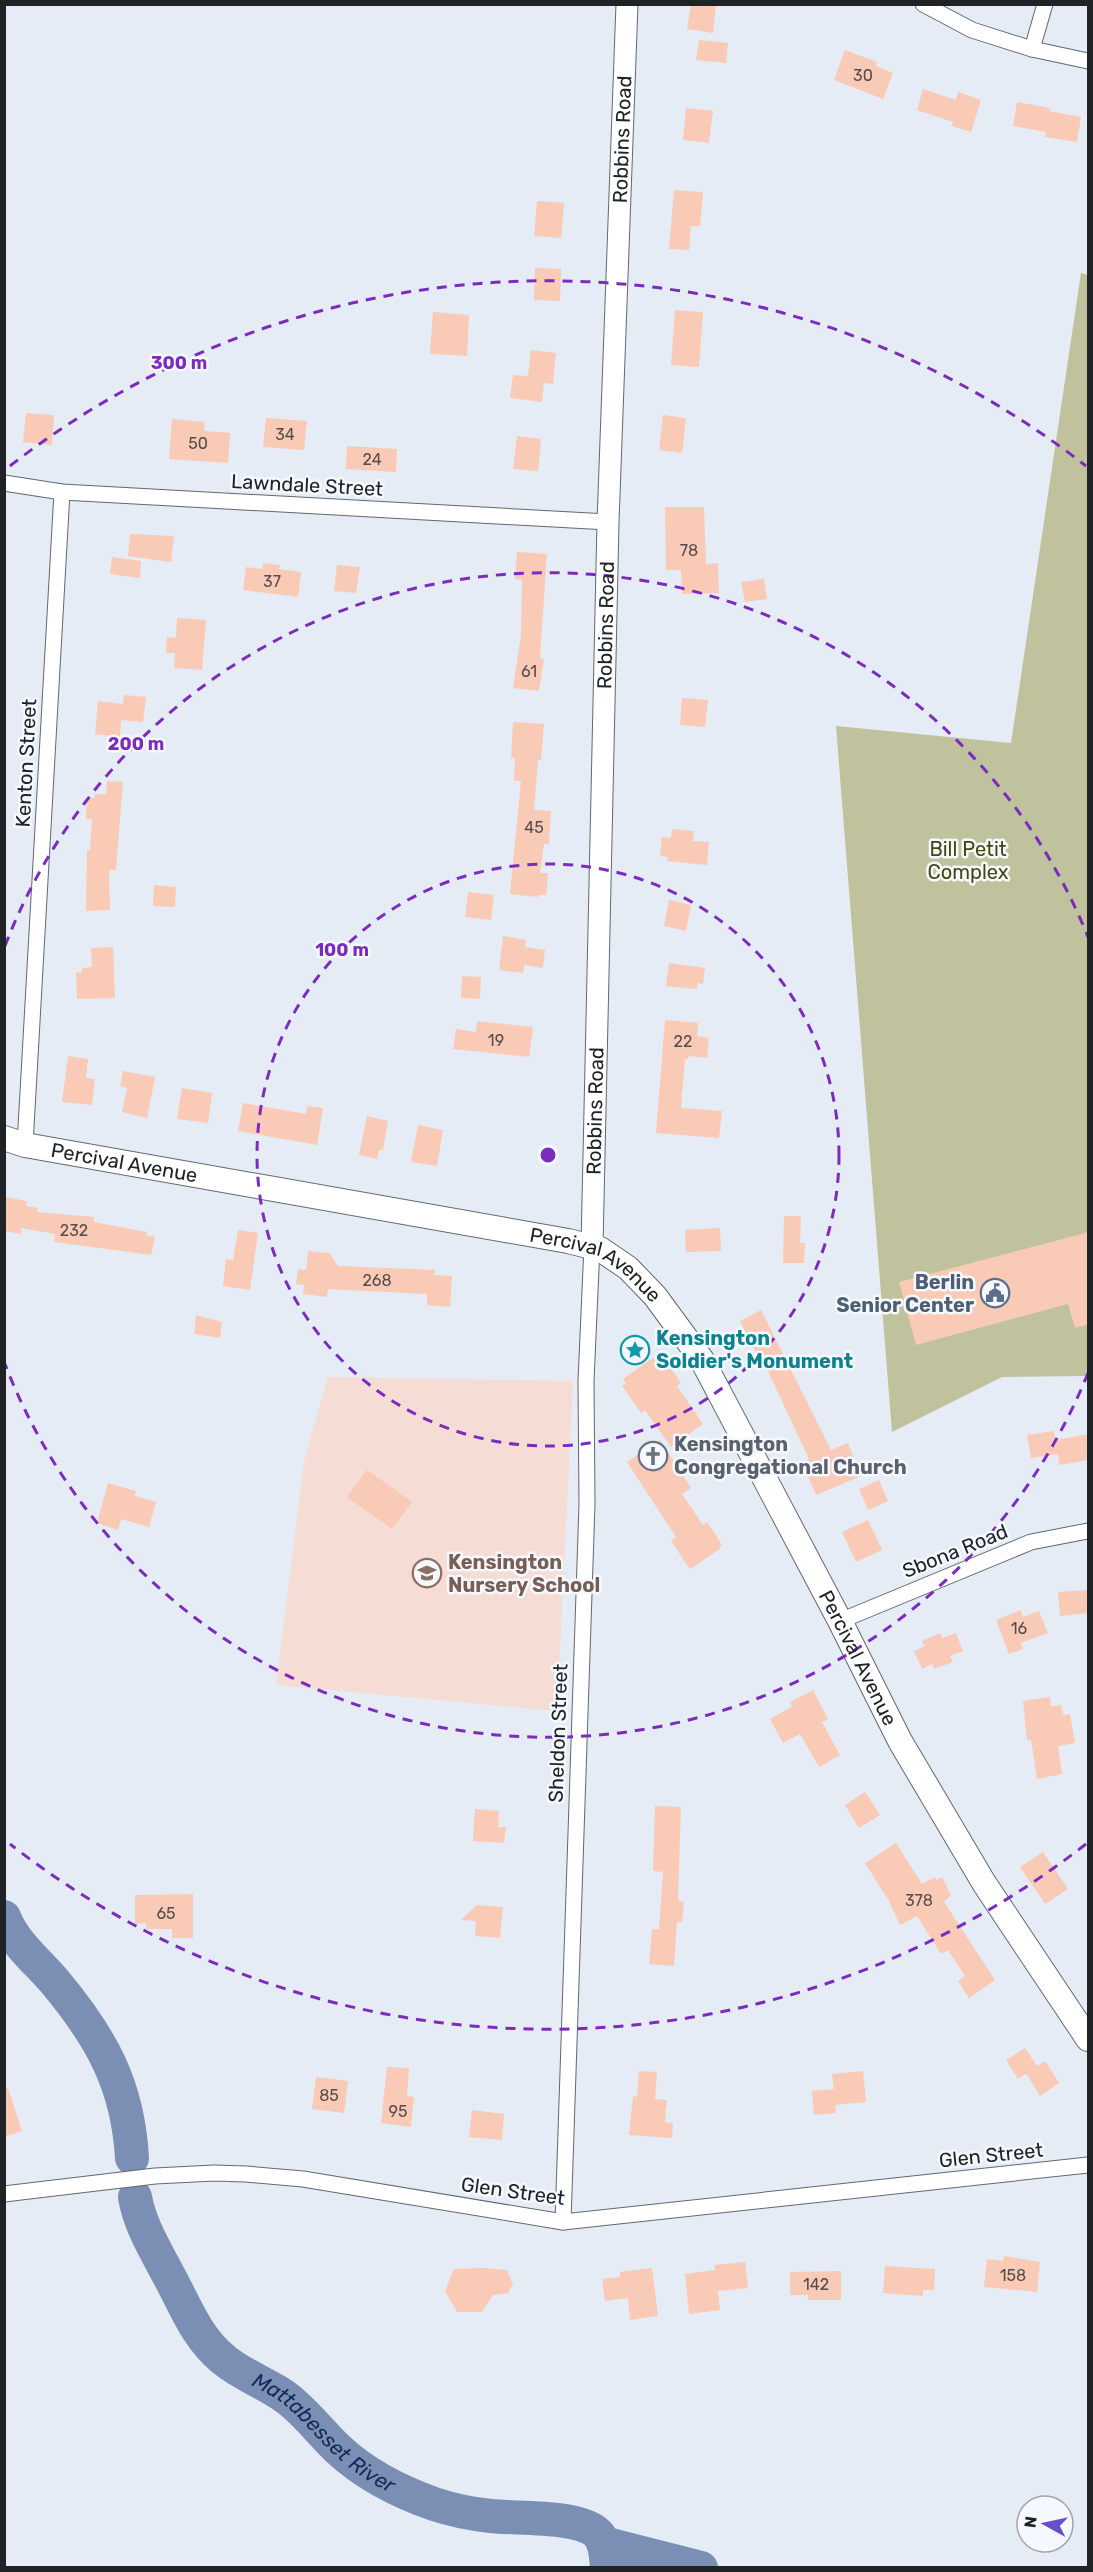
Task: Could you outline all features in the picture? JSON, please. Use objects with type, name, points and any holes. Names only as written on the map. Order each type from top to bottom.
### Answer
[{"type":"main road","name":"Percival Avenue","points":[[15,1141],[592,1246],[607,1252],[637,1277],[677,1323],[702,1360],[840,1620],[900,1741],[984,1883],[1089,2039]]},
{"type":"street","name":"Robbins Road","points":[[592,1246],[608,522],[627,4]]},
{"type":"street","points":[[923,4],[972,30],[1032,49],[1089,61]]},
{"type":"street","points":[[1032,49],[1045,4]]},
{"type":"street","name":"Lawndale Street","points":[[4,483],[62,492],[608,522]]},
{"type":"street","name":"Kenton Street","points":[[15,1141],[62,492]]},
{"type":"street","name":"Sheldon Street","points":[[562,2222],[587,1504],[586,1381],[592,1246]]},
{"type":"street","name":"Sbona Road","points":[[840,1620],[1031,1542],[1089,1531]]},
{"type":"street","name":"Glen Street","points":[[4,2194],[155,2176],[246,2174],[303,2179],[562,2222],[1089,2165]]},
{"type":"shaded area","name":"Kensington Nursery School","points":[[328,1377],[573,1381],[557,1711],[276,1685],[304,1462]]},
{"type":"green space","name":"Bill Petit Complex","points":[[1081,273],[1088,275],[1088,1376],[1002,1377],[892,1432],[836,726],[1011,743]]},
{"type":"building","points":[[691,4],[716,4],[713,33],[687,29]]},
{"type":"building","points":[[699,40],[728,43],[726,63],[696,60]]},
{"type":"building","points":[[845,50],[877,62],[876,66],[893,73],[883,99],[834,80]]},
{"type":"building","points":[[923,89],[956,100],[958,92],[981,100],[971,132],[952,126],[953,122],[917,110]]},
{"type":"building","points":[[1017,102],[1081,117],[1077,142],[1045,137],[1046,132],[1013,126]]},
{"type":"building","points":[[686,108],[713,111],[709,143],[683,140]]},
{"type":"building","points":[[674,190],[703,192],[700,226],[691,226],[689,250],[669,249]]},
{"type":"building","points":[[537,201],[564,203],[561,238],[534,236]]},
{"type":"building","points":[[535,268],[561,269],[560,301],[534,300]]},
{"type":"building","points":[[675,310],[703,312],[699,367],[671,365]]},
{"type":"building","points":[[433,312],[469,315],[467,356],[430,354]]},
{"type":"building","points":[[531,350],[556,353],[553,384],[544,383],[542,402],[510,398],[513,375],[528,376]]},
{"type":"building","points":[[26,413],[54,415],[52,445],[23,442]]},
{"type":"building","points":[[663,415],[686,418],[682,453],[659,450]]},
{"type":"building","points":[[266,418],[307,421],[304,450],[263,447]]},
{"type":"building","points":[[172,419],[205,422],[204,431],[230,433],[228,463],[169,459]]},
{"type":"building","points":[[517,436],[541,439],[538,471],[513,469]]},
{"type":"building","points":[[347,446],[397,449],[396,472],[346,469]]},
{"type":"building","points":[[665,507],[704,507],[706,564],[718,563],[719,593],[682,594],[681,570],[666,570]]},
{"type":"building","points":[[130,534],[174,536],[171,562],[128,556]]},
{"type":"building","points":[[517,552],[547,554],[540,658],[544,659],[539,691],[513,688],[521,635],[522,580],[515,579]]},
{"type":"building","points":[[112,557],[141,561],[140,578],[110,574]]},
{"type":"building","points":[[263,563],[280,565],[279,569],[301,572],[298,597],[243,590],[246,567],[263,569]]},
{"type":"building","points":[[337,565],[360,567],[356,593],[334,591]]},
{"type":"building","points":[[764,579],[767,599],[745,602],[741,582]]},
{"type":"building","points":[[177,618],[206,620],[202,670],[174,668],[175,653],[166,653],[167,637],[176,638]]},
{"type":"building","points":[[124,695],[146,697],[143,722],[121,720],[120,737],[95,734],[98,701],[123,704]]},
{"type":"building","points":[[682,698],[708,700],[705,727],[680,725]]},
{"type":"building","points":[[513,722],[544,724],[541,760],[538,760],[534,810],[551,811],[549,844],[544,844],[540,873],[548,873],[546,895],[538,895],[538,897],[510,894],[521,781],[514,781],[515,758],[511,758]]},
{"type":"building","points":[[107,781],[123,782],[116,870],[109,870],[110,910],[86,911],[87,850],[90,850],[92,819],[86,819],[87,798],[95,798],[95,794],[106,794]]},
{"type":"building","points":[[672,829],[694,831],[693,841],[709,842],[707,865],[667,861],[668,857],[660,856],[662,837],[671,838]]},
{"type":"building","points":[[154,885],[176,887],[175,907],[153,906]]},
{"type":"building","points":[[468,892],[494,895],[491,920],[465,917]]},
{"type":"building","points":[[669,900],[691,905],[686,931],[664,926]]},
{"type":"building","points":[[503,936],[526,940],[525,947],[545,950],[543,968],[524,965],[523,973],[499,970]]},
{"type":"building","points":[[113,947],[115,998],[77,999],[76,973],[82,972],[82,968],[92,967],[91,948]]},
{"type":"building","points":[[669,963],[705,968],[703,984],[697,983],[697,989],[666,986]]},
{"type":"building","points":[[462,976],[481,977],[480,999],[461,998]]},
{"type":"building","points":[[665,1020],[698,1023],[697,1036],[709,1038],[707,1058],[689,1056],[685,1059],[681,1108],[722,1111],[719,1138],[656,1133]]},
{"type":"building","points":[[477,1021],[533,1027],[529,1057],[453,1049],[456,1029],[476,1032]]},
{"type":"building","points":[[68,1056],[88,1059],[86,1078],[95,1079],[92,1105],[62,1102]]},
{"type":"building","points":[[123,1071],[155,1077],[147,1118],[122,1112],[127,1088],[120,1086]]},
{"type":"building","points":[[182,1088],[212,1093],[208,1123],[177,1119]]},
{"type":"building","points":[[243,1103],[306,1114],[307,1106],[323,1108],[317,1145],[238,1131]]},
{"type":"building","points":[[367,1116],[388,1121],[383,1150],[379,1150],[377,1159],[359,1155]]},
{"type":"building","points":[[418,1125],[443,1130],[437,1166],[411,1162]]},
{"type":"building","points":[[4,1197],[27,1201],[26,1206],[38,1208],[37,1212],[94,1217],[94,1222],[147,1232],[146,1235],[155,1237],[151,1255],[54,1242],[55,1234],[21,1228],[21,1234],[4,1231]]},
{"type":"building","points":[[784,1216],[801,1216],[800,1243],[805,1243],[804,1263],[783,1263]]},
{"type":"building","points":[[720,1228],[721,1251],[686,1252],[685,1230]]},
{"type":"building","points":[[238,1230],[258,1233],[250,1290],[223,1286],[226,1259],[233,1260]]},
{"type":"building","name":"Berlin Senior Center","points":[[1089,1232],[1089,1324],[1075,1328],[1068,1304],[916,1345],[899,1282]]},
{"type":"building","points":[[308,1251],[329,1253],[338,1266],[435,1270],[434,1275],[452,1276],[450,1307],[427,1305],[427,1294],[328,1289],[327,1297],[303,1294],[304,1285],[296,1284],[298,1269],[306,1270]]},
{"type":"building","points":[[761,1310],[831,1450],[848,1443],[861,1476],[816,1495],[802,1462],[809,1459],[766,1367],[764,1368],[740,1321]]},
{"type":"building","points":[[196,1315],[222,1322],[220,1338],[194,1334]]},
{"type":"building","points":[[660,1353],[681,1383],[677,1386],[703,1424],[671,1447],[645,1410],[641,1413],[622,1386],[626,1383],[623,1379]]},
{"type":"building","points":[[1054,1431],[1055,1440],[1089,1434],[1089,1460],[1059,1465],[1058,1454],[1031,1458],[1027,1435]]},
{"type":"building","points":[[660,1440],[691,1488],[682,1494],[703,1525],[707,1522],[722,1545],[720,1549],[690,1569],[671,1541],[676,1537],[627,1462]]},
{"type":"building","points":[[367,1470],[412,1502],[392,1529],[347,1497]]},
{"type":"building","points":[[879,1480],[888,1501],[868,1510],[859,1489]]},
{"type":"building","points":[[108,1483],[136,1491],[135,1496],[156,1502],[149,1527],[121,1519],[118,1530],[97,1523]]},
{"type":"building","points":[[868,1520],[882,1550],[856,1562],[842,1532]]},
{"type":"building","points":[[1089,1590],[1089,1613],[1060,1616],[1058,1592]]},
{"type":"building","points":[[1021,1610],[1023,1617],[1039,1611],[1048,1633],[1021,1643],[1023,1649],[1009,1654],[996,1620]]},
{"type":"building","points":[[940,1633],[942,1638],[956,1633],[963,1651],[950,1656],[953,1662],[934,1669],[932,1664],[922,1669],[914,1651],[925,1646],[922,1641]]},
{"type":"building","points":[[813,1690],[828,1719],[822,1722],[840,1755],[819,1767],[800,1734],[783,1743],[770,1719],[792,1707],[790,1702]]},
{"type":"building","points":[[1050,1697],[1051,1706],[1061,1705],[1063,1715],[1070,1714],[1075,1743],[1058,1746],[1062,1774],[1037,1779],[1031,1740],[1027,1740],[1023,1701]]},
{"type":"building","points":[[865,1792],[880,1815],[859,1828],[845,1805]]},
{"type":"building","points":[[655,1806],[681,1807],[678,1897],[679,1901],[684,1902],[682,1922],[677,1922],[674,1966],[649,1964],[652,1929],[659,1929],[663,1872],[653,1871]]},
{"type":"building","points":[[475,1809],[499,1811],[498,1827],[506,1827],[504,1843],[473,1841]]},
{"type":"building","points":[[896,1843],[922,1884],[935,1877],[936,1880],[942,1877],[951,1895],[944,1902],[995,1980],[969,1998],[958,1981],[965,1976],[948,1950],[941,1954],[917,1916],[900,1925],[889,1901],[865,1863]]},
{"type":"building","points":[[1043,1852],[1068,1889],[1045,1904],[1020,1867]]},
{"type":"building","points":[[193,1894],[193,1938],[172,1938],[172,1929],[146,1929],[146,1923],[135,1924],[135,1895]]},
{"type":"building","points":[[477,1905],[503,1907],[500,1938],[475,1936],[476,1921],[461,1920]]},
{"type":"building","points":[[1025,2048],[1037,2066],[1018,2079],[1006,2060]]},
{"type":"building","points":[[1045,2061],[1059,2083],[1040,2096],[1026,2073]]},
{"type":"building","points":[[387,2067],[409,2068],[407,2096],[414,2097],[411,2127],[381,2123]]},
{"type":"building","points":[[639,2071],[657,2072],[655,2099],[667,2100],[665,2122],[673,2123],[672,2138],[629,2135],[633,2096],[637,2097]]},
{"type":"building","points":[[863,2071],[866,2102],[835,2105],[836,2113],[814,2115],[812,2091],[834,2089],[832,2074]]},
{"type":"building","points":[[316,2077],[348,2081],[344,2113],[312,2109]]},
{"type":"building","points":[[8,2088],[22,2131],[4,2137],[4,2089]]},
{"type":"building","points":[[472,2110],[504,2114],[502,2140],[469,2137]]},
{"type":"building","points":[[1004,2256],[1040,2262],[1037,2292],[984,2287],[987,2259],[1003,2261]]},
{"type":"building","points":[[745,2262],[748,2288],[718,2291],[720,2310],[689,2314],[685,2274],[715,2270],[715,2265]]},
{"type":"building","points":[[885,2266],[935,2269],[934,2290],[923,2290],[923,2296],[883,2293]]},
{"type":"building","points":[[652,2268],[658,2316],[630,2320],[628,2298],[605,2301],[602,2279],[620,2277],[620,2272]]},
{"type":"building","points":[[454,2269],[507,2270],[513,2284],[508,2293],[493,2295],[482,2312],[457,2312],[445,2291]]},
{"type":"building","points":[[841,2271],[841,2300],[808,2300],[808,2295],[790,2295],[790,2272]]},
{"type":"waterway","name":"Mattabesset River","points":[[4,1917],[20,1943],[71,2002],[99,2043],[125,2107],[132,2158]]},
{"type":"waterway","name":"Mattabesset River","points":[[135,2197],[149,2238],[205,2341],[232,2366],[287,2398],[349,2459],[396,2488],[462,2512],[547,2519],[588,2527],[602,2540],[607,2568]]},
{"type":"waterway","name":"Mattabesset River","points":[[603,2543],[701,2568]]},
{"type":"place","name":"Berlin Senior Center","points":[[995,1293]]},
{"type":"place","name":"Kensington Soldier's Monument","points":[[635,1350]]},
{"type":"place","name":"Kensington Congregational Church","points":[[653,1456]]},
{"type":"place","name":"Kensington Nursery School","points":[[427,1573]]}]
